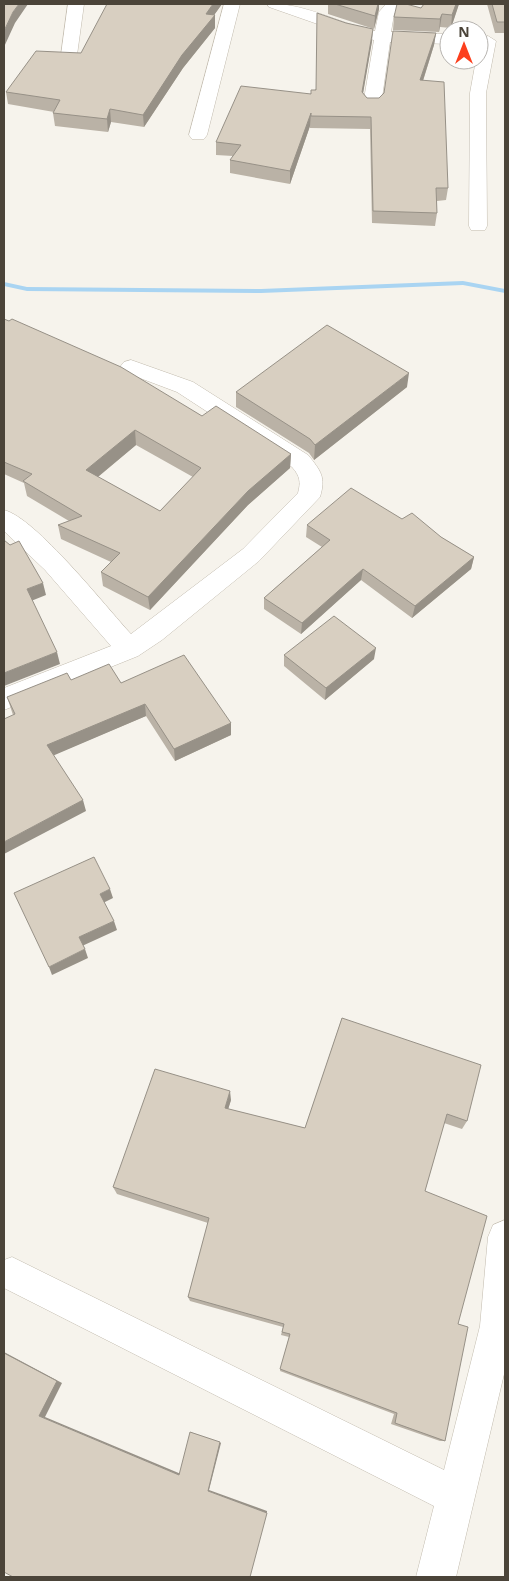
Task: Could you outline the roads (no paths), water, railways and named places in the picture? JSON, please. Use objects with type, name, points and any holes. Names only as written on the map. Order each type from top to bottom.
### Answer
[{"type":"street","points":[[69,55],[76,4]]},
{"type":"street","points":[[198,135],[232,4]]},
{"type":"street","points":[[275,4],[352,31],[383,37],[439,39]]},
{"type":"street","points":[[372,105],[387,12],[395,4]]},
{"type":"street","points":[[478,226],[478,93],[491,41]]},
{"type":"street","points":[[4,699],[129,648],[153,633],[251,555],[308,497],[312,484],[310,473],[300,461],[185,387],[131,367]]},
{"type":"street","points":[[4,518],[17,528],[129,648]]},
{"type":"street","points":[[436,1577],[498,1326],[505,1237]]},
{"type":"street","points":[[12,1274],[455,1496]]},
{"type":"waterway","points":[[4,284],[27,289],[261,291],[463,283],[505,291]]}]
